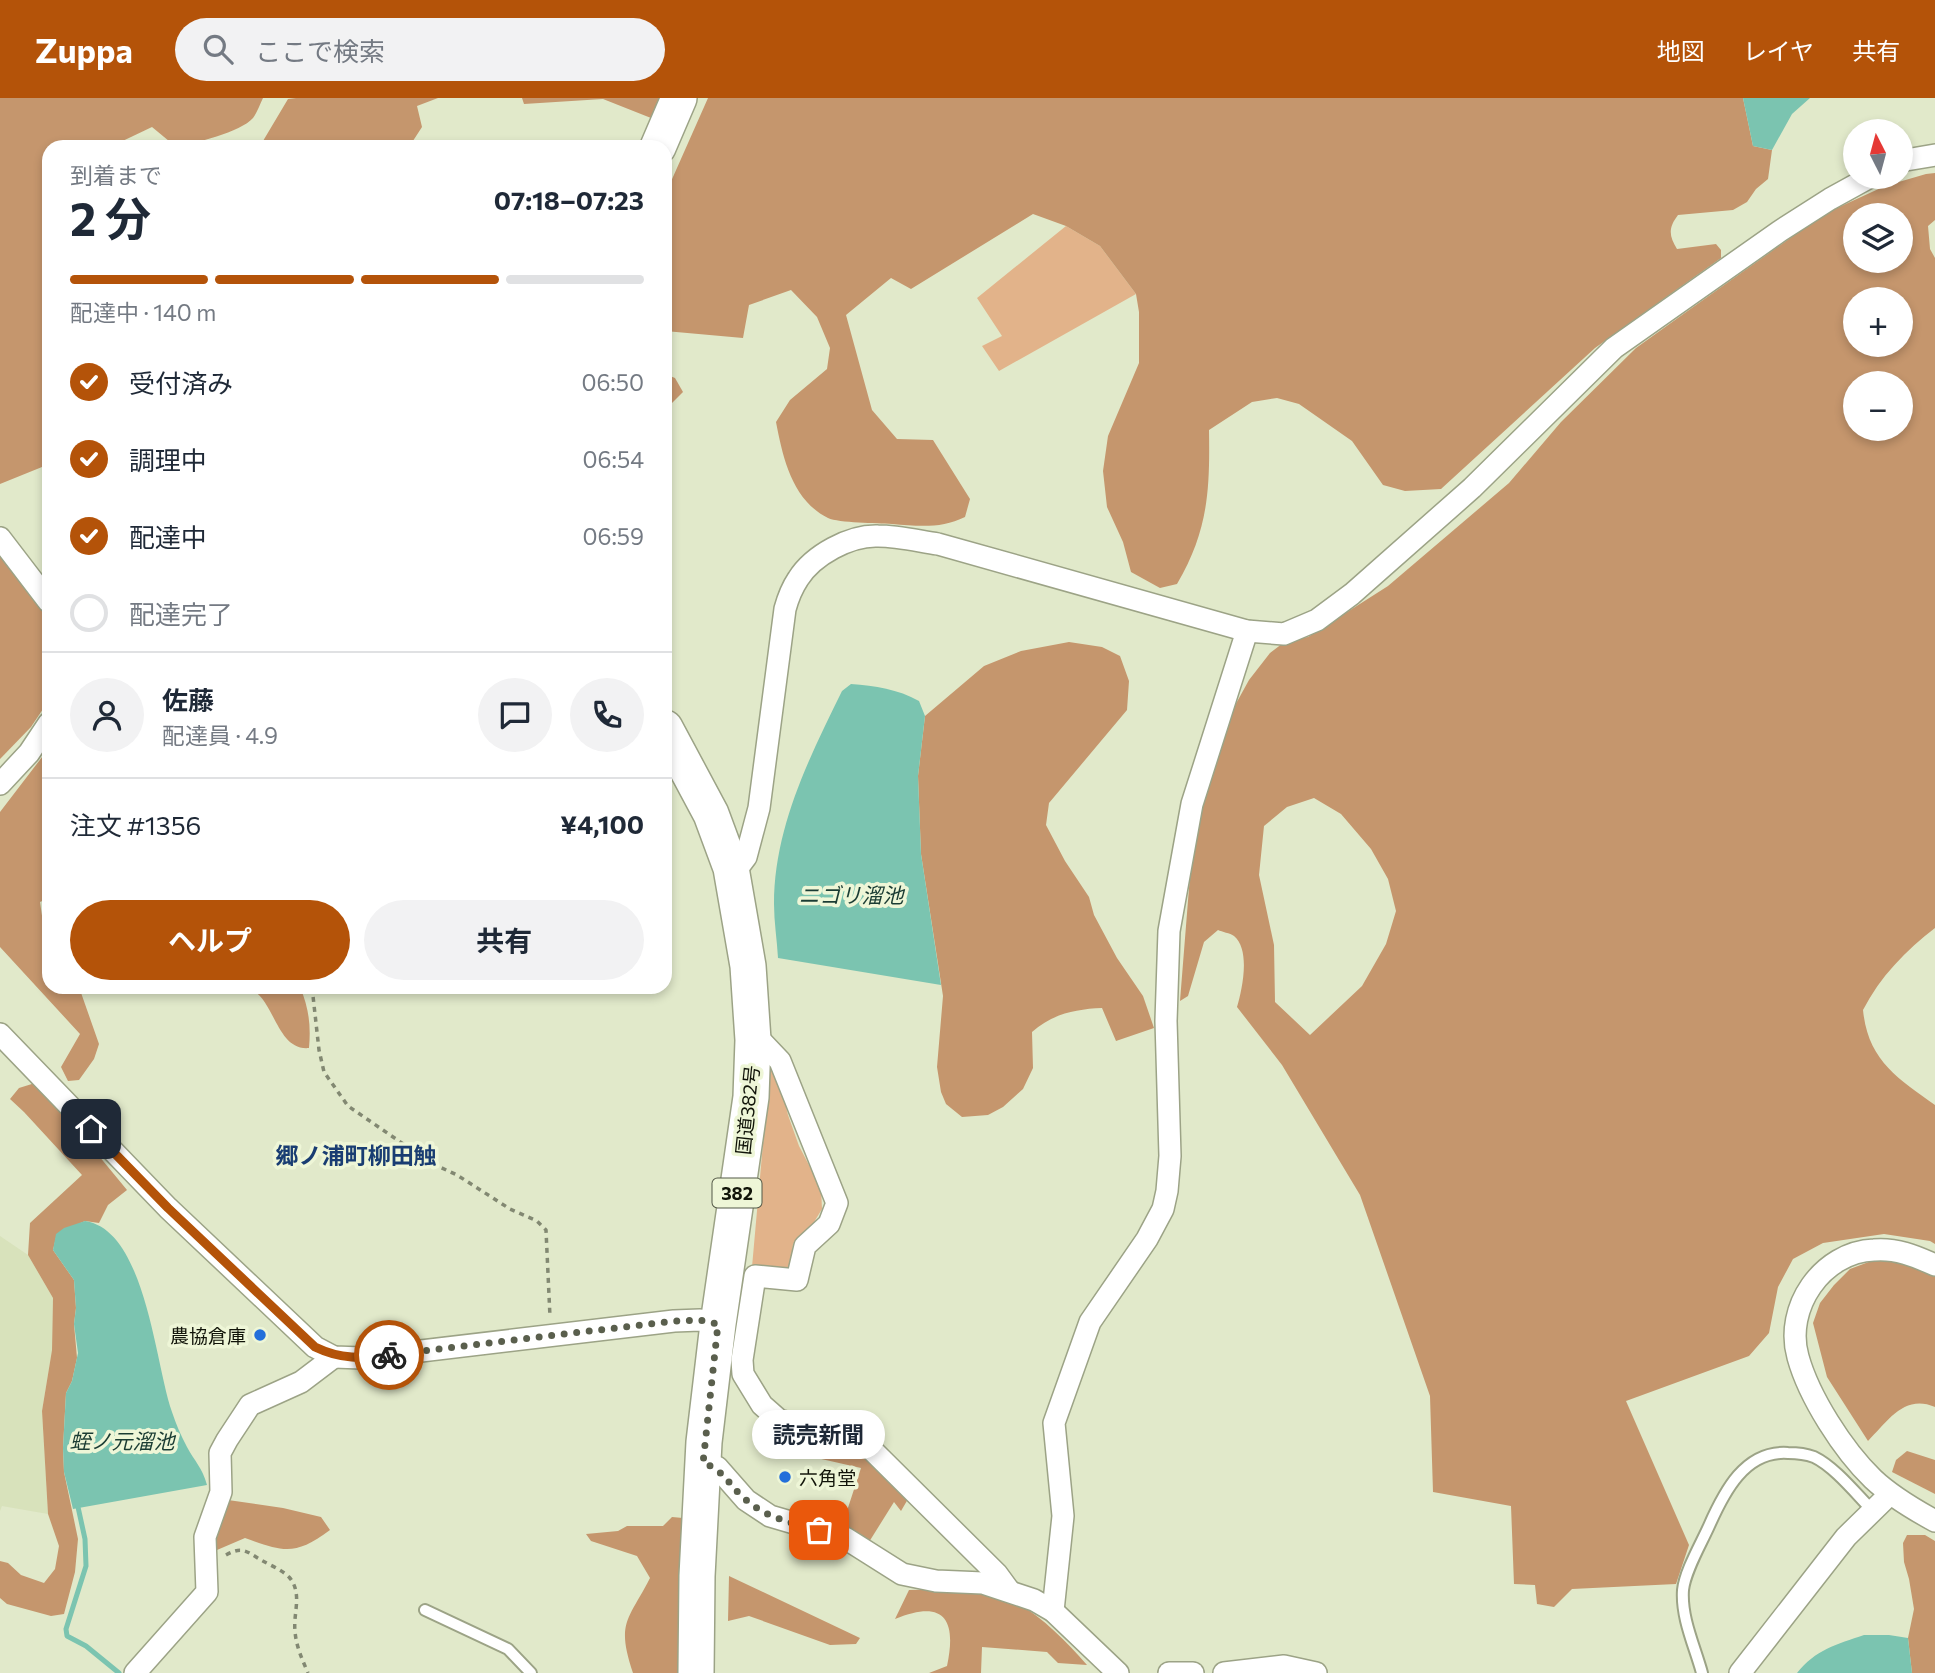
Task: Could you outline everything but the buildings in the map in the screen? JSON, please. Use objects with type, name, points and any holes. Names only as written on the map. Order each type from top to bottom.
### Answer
[{"type":"highway","points":[[661,140],[679,98]]},
{"type":"highway","name":"国道382号","points":[[672,742],[711,814],[731,868],[748,966],[753,1040],[751,1097],[718,1324],[703,1463],[697,1576],[696,1673]]},
{"type":"street","points":[[1913,159],[1935,155]]},
{"type":"street","points":[[731,868],[740,865],[746,857],[759,808],[785,609],[790,594],[806,569],[827,553],[852,540],[875,536],[938,544],[1247,631],[1284,634],[1317,620],[1352,594],[1472,488],[1614,348],[1780,231],[1848,189]]},
{"type":"street","points":[[0,538],[42,593]]},
{"type":"street","points":[[1053,1611],[1063,1516],[1054,1423],[1090,1322],[1147,1239],[1163,1209],[1170,1156],[1166,1021],[1169,931],[1192,804],[1247,631]]},
{"type":"street","points":[[0,784],[29,753],[42,734]]},
{"type":"street","points":[[0,1034],[168,1208],[315,1347],[334,1357],[362,1358],[674,1321],[700,1320],[718,1324]]},
{"type":"street","points":[[753,1040],[761,1041],[780,1061],[837,1203],[829,1224],[805,1246],[797,1280],[755,1276],[742,1360],[743,1374],[762,1405],[779,1420],[866,1444],[997,1574],[1008,1590]]},
{"type":"street","points":[[1935,1265],[1899,1251],[1872,1250],[1849,1255],[1827,1268],[1811,1286],[1801,1304],[1795,1338],[1798,1356],[1818,1403],[1842,1441],[1871,1478],[1890,1494],[1935,1521]]},
{"type":"street","points":[[135,1673],[207,1592],[205,1537],[221,1492],[220,1453],[227,1440],[250,1405],[302,1382],[334,1357]]},
{"type":"street","points":[[703,1463],[717,1467],[746,1500],[770,1516],[845,1538],[902,1574],[936,1581],[983,1583],[1034,1600],[1053,1611],[1111,1670]]},
{"type":"street","points":[[1740,1673],[1846,1537],[1890,1494]]},
{"type":"street","points":[[1224,1673],[1284,1666],[1316,1673]]},
{"type":"street","points":[[1169,1673],[1193,1673]]},
{"type":"lane","points":[[1702,1673],[1684,1609],[1683,1588],[1721,1498],[1737,1475],[1757,1458],[1769,1453],[1800,1453],[1816,1458],[1842,1479],[1873,1511]]},
{"type":"lane","points":[[425,1610],[508,1649],[531,1673]]},
{"type":"path","points":[[313,994],[324,1072],[348,1106],[432,1163],[457,1175],[510,1209],[537,1221],[546,1230],[550,1336]]},
{"type":"path","points":[[208,1574],[220,1558],[236,1549],[246,1550],[288,1576],[295,1586],[297,1599],[294,1627],[296,1640],[308,1673]]},
{"type":"shaded area","points":[[0,98],[263,98],[254,116],[247,123],[204,140],[168,140],[152,127],[125,140],[42,140],[42,467],[0,484]]},
{"type":"shaded area","points":[[438,98],[417,106],[422,127],[414,140],[264,140],[288,99]]},
{"type":"shaded area","points":[[522,98],[659,98],[651,118],[603,99],[524,104]]},
{"type":"shaded area","points":[[708,98],[1743,98],[1753,146],[1772,150],[1768,179],[1756,189],[1747,202],[1733,210],[1678,215],[1672,224],[1671,236],[1677,249],[1716,244],[1721,250],[1721,258],[1595,348],[1441,489],[1405,491],[1383,485],[1352,441],[1299,404],[1277,398],[1252,402],[1209,430],[1209,472],[1201,528],[1177,584],[1160,588],[1131,572],[1123,542],[1107,507],[1103,471],[1108,436],[1139,363],[1139,312],[1136,294],[1100,246],[1066,226],[1033,214],[911,289],[891,278],[846,315],[872,410],[897,439],[933,440],[970,499],[965,517],[929,526],[833,520],[806,500],[791,477],[776,422],[790,400],[827,369],[830,348],[817,317],[791,290],[749,305],[743,338],[672,332],[672,179]]},
{"type":"shaded area","points":[[1935,173],[1935,220],[1928,226],[1930,249],[1935,258],[1935,928],[1895,965],[1877,986],[1863,1010],[1871,1042],[1878,1055],[1908,1086],[1935,1105],[1935,1244],[1884,1234],[1823,1243],[1793,1259],[1778,1287],[1769,1333],[1749,1356],[1626,1401],[1689,1545],[1676,1584],[1572,1589],[1554,1607],[1537,1604],[1535,1585],[1514,1584],[1511,1506],[1433,1492],[1430,1396],[1360,1195],[1282,1065],[1237,1007],[1243,981],[1244,960],[1239,942],[1234,936],[1218,930],[1204,942],[1188,996],[1180,1001],[1193,838],[1206,780],[1233,709],[1249,680],[1270,653],[1287,640],[1308,637],[1388,586],[1509,483],[1561,422],[1636,348],[1824,214],[1843,205],[1843,273],[1913,273],[1913,203],[1848,203],[1878,189],[1913,189],[1913,178]],"holes":[[[1314,798],[1341,814],[1371,849],[1388,879],[1396,911],[1386,944],[1362,986],[1310,1035],[1275,1002],[1274,945],[1259,875],[1264,826],[1287,807]]]},
{"type":"shaded area","points":[[1066,226],[1100,246],[1136,294],[999,371],[982,346],[1002,336],[977,298]]},
{"type":"shaded area","points":[[672,377],[675,378],[683,392],[672,403]]},
{"type":"shaded area","points":[[0,553],[42,610],[42,710],[31,727],[0,759]]},
{"type":"shaded area","points":[[1069,642],[1102,647],[1120,656],[1129,681],[1127,710],[1049,803],[1046,825],[1065,861],[1089,897],[1094,915],[1117,958],[1143,996],[1154,1028],[1116,1041],[1102,1008],[1074,1011],[1056,1017],[1032,1032],[1033,1068],[1023,1089],[1003,1107],[988,1115],[962,1117],[946,1104],[937,1067],[943,996],[921,854],[918,776],[925,716],[984,666],[1021,651]]},
{"type":"shaded area","points":[[42,757],[42,993],[0,947],[0,812]]},
{"type":"shaded area","points":[[43,994],[81,994],[99,1044],[94,1059],[79,1080],[68,1081],[61,1067],[80,1034]]},
{"type":"shaded area","points":[[302,994],[309,1017],[309,1048],[298,1047],[290,1042],[259,995]]},
{"type":"shaded area","points":[[770,1065],[778,1073],[799,1146],[821,1188],[822,1209],[808,1232],[793,1244],[790,1273],[752,1267]]},
{"type":"shaded area","points":[[35,1083],[47,1093],[127,1190],[108,1205],[99,1223],[85,1221],[57,1234],[53,1250],[74,1280],[77,1358],[72,1381],[66,1393],[63,1448],[64,1472],[78,1539],[75,1572],[64,1614],[51,1616],[7,1604],[0,1598],[0,1561],[8,1563],[21,1575],[44,1583],[55,1569],[59,1546],[48,1514],[42,1411],[52,1350],[53,1298],[28,1255],[30,1223],[82,1175],[10,1099],[19,1088]]},
{"type":"shaded area","points":[[0,1236],[28,1255],[53,1298],[52,1350],[42,1411],[48,1514],[2,1506],[0,1511]]},
{"type":"shaded area","points":[[1897,1259],[1935,1277],[1935,1407],[1914,1404],[1905,1407],[1868,1441],[1827,1377],[1813,1323],[1820,1303],[1850,1269],[1874,1260]]},
{"type":"shaded area","points":[[782,1429],[862,1450],[908,1499],[901,1511],[894,1502],[869,1542],[843,1523],[861,1468],[817,1458],[773,1440]]},
{"type":"shaded area","points":[[1907,1451],[1935,1460],[1935,1494],[1892,1472],[1896,1460]]},
{"type":"shaded area","points":[[228,1500],[321,1517],[330,1530],[298,1548],[280,1548],[245,1538],[217,1550],[213,1543]]},
{"type":"shaded area","points":[[672,1517],[683,1518],[678,1673],[633,1673],[625,1643],[625,1632],[630,1614],[650,1578],[637,1556],[591,1541],[586,1534],[618,1531],[627,1526],[663,1526]]},
{"type":"shaded area","points":[[1907,1535],[1925,1535],[1935,1541],[1935,1673],[1912,1673],[1908,1638],[1914,1609],[1904,1562],[1903,1543]]},
{"type":"shaded area","points":[[729,1576],[860,1638],[856,1644],[830,1645],[749,1616],[728,1621]]},
{"type":"shaded area","points":[[909,1590],[987,1591],[1016,1602],[1042,1620],[1087,1665],[1058,1663],[1047,1652],[982,1647],[981,1673],[929,1673],[947,1666],[950,1636],[943,1617],[925,1611],[895,1619]]},
{"type":"water","points":[[1743,98],[1810,98],[1792,114],[1772,150],[1753,146]]},
{"type":"water","name":"ニゴリ溜池","points":[[851,684],[886,689],[911,697],[919,701],[925,716],[918,776],[921,854],[941,985],[778,958],[774,911],[776,876],[787,821],[817,742],[842,691]]},
{"type":"water","name":"蛭ノ元溜池","points":[[85,1221],[106,1230],[122,1248],[135,1273],[145,1302],[172,1412],[207,1485],[73,1509],[64,1472],[63,1448],[66,1393],[72,1381],[78,1353],[74,1324],[74,1280],[53,1250],[56,1234],[64,1228]]},
{"type":"water","points":[[1864,1635],[1908,1638],[1912,1673],[1797,1673],[1819,1653]]},
{"type":"waterway","points":[[78,1507],[85,1539],[86,1566],[66,1629],[67,1636],[86,1646],[119,1673]]},
{"type":"way so far","points":[[389,1355],[674,1321],[700,1320],[718,1324],[703,1463],[717,1467],[746,1500],[770,1516],[819,1530]]},
{"type":"place","name":"農協倉庫","points":[[260,1335]]},
{"type":"place","name":"六角堂","points":[[785,1477]]},
{"type":"place","name":"読売新聞","points":[[819,1530]]},
{"type":"district","name":"郷ノ浦町柳田触","points":[[356,1155]]},
{"type":"route","points":[[91,1129],[168,1208],[315,1347],[334,1357],[389,1355]]}]
